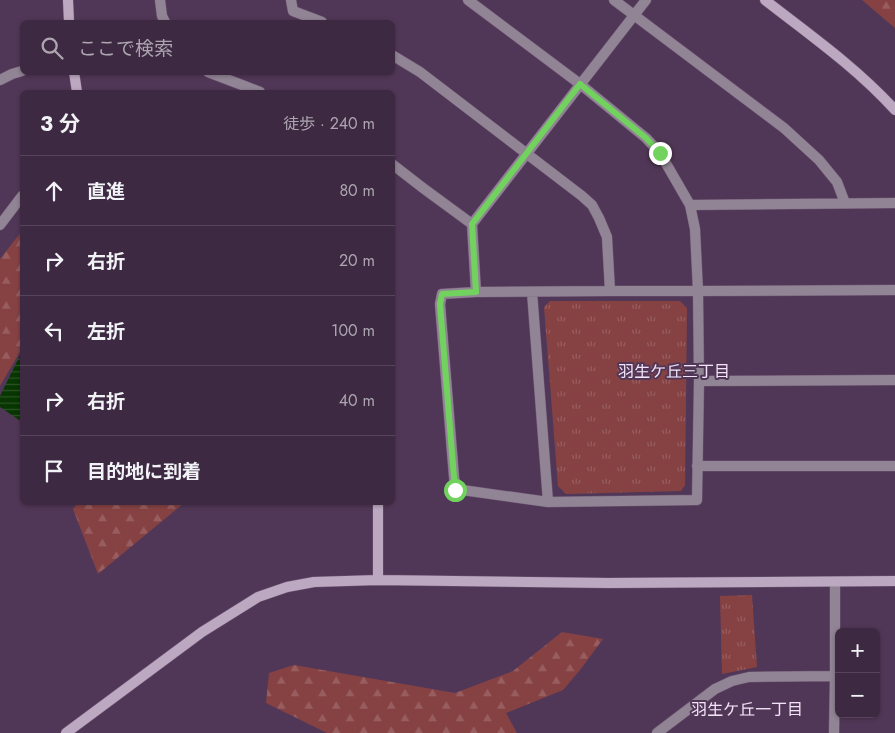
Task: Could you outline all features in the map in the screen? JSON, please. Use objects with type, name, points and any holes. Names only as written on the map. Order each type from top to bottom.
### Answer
[{"type":"street","points":[[68,0],[69,20]]},
{"type":"street","points":[[160,0],[164,20]]},
{"type":"street","points":[[291,0],[293,11],[317,20]]},
{"type":"street","points":[[468,0],[580,84],[646,138],[660,153],[690,205],[695,229],[698,291],[697,500],[548,502],[455,490],[440,304],[442,294],[610,290],[698,291],[895,290]]},
{"type":"street","points":[[614,0],[784,128],[818,160],[837,182],[845,203]]},
{"type":"street","points":[[476,292],[472,224],[646,0]]},
{"type":"street","points":[[765,0],[838,57],[878,91],[895,110]]},
{"type":"street","points":[[395,57],[420,72],[582,196],[592,206],[607,237],[610,290]]},
{"type":"street","points":[[0,80],[20,72]]},
{"type":"street","points":[[74,75],[77,90]]},
{"type":"street","points":[[216,75],[255,90]]},
{"type":"street","points":[[395,166],[472,224]]},
{"type":"street","points":[[0,225],[20,199]]},
{"type":"street","points":[[690,205],[895,203]]},
{"type":"street","points":[[532,292],[548,502]]},
{"type":"street","points":[[699,381],[895,380]]},
{"type":"street","points":[[697,466],[895,466]]},
{"type":"street","points":[[378,505],[378,580]]},
{"type":"street","points":[[66,733],[202,632],[258,597],[287,587],[314,582],[378,580],[608,584],[895,581]]},
{"type":"street","points":[[835,582],[835,673]]},
{"type":"street","points":[[658,733],[715,689],[732,681],[749,678],[835,676],[834,733]]},
{"type":"green space","points":[[862,0],[895,0],[895,28]]},
{"type":"green space","points":[[20,234],[20,351],[0,386],[0,259]]},
{"type":"green space","points":[[550,301],[680,301],[687,308],[685,485],[681,491],[566,494],[558,486],[544,307]]},
{"type":"green space","points":[[76,505],[182,505],[98,574],[73,509]]},
{"type":"green space","points":[[752,595],[757,667],[722,674],[720,596]]},
{"type":"green space","points":[[562,632],[603,639],[563,690],[506,713],[517,733],[327,733],[266,703],[269,673],[294,665],[455,693],[513,671]]},
{"type":"shaded area","points":[[20,355],[20,421],[0,407],[0,396]]},
{"type":"district","name":"羽生ケ丘三丁目","points":[[674,371]]},
{"type":"district","name":"羽生ケ丘一丁目","points":[[747,709]]},
{"type":"route","points":[[455,490],[440,304],[442,294],[476,292],[472,224],[580,84],[646,138],[660,153]]}]
